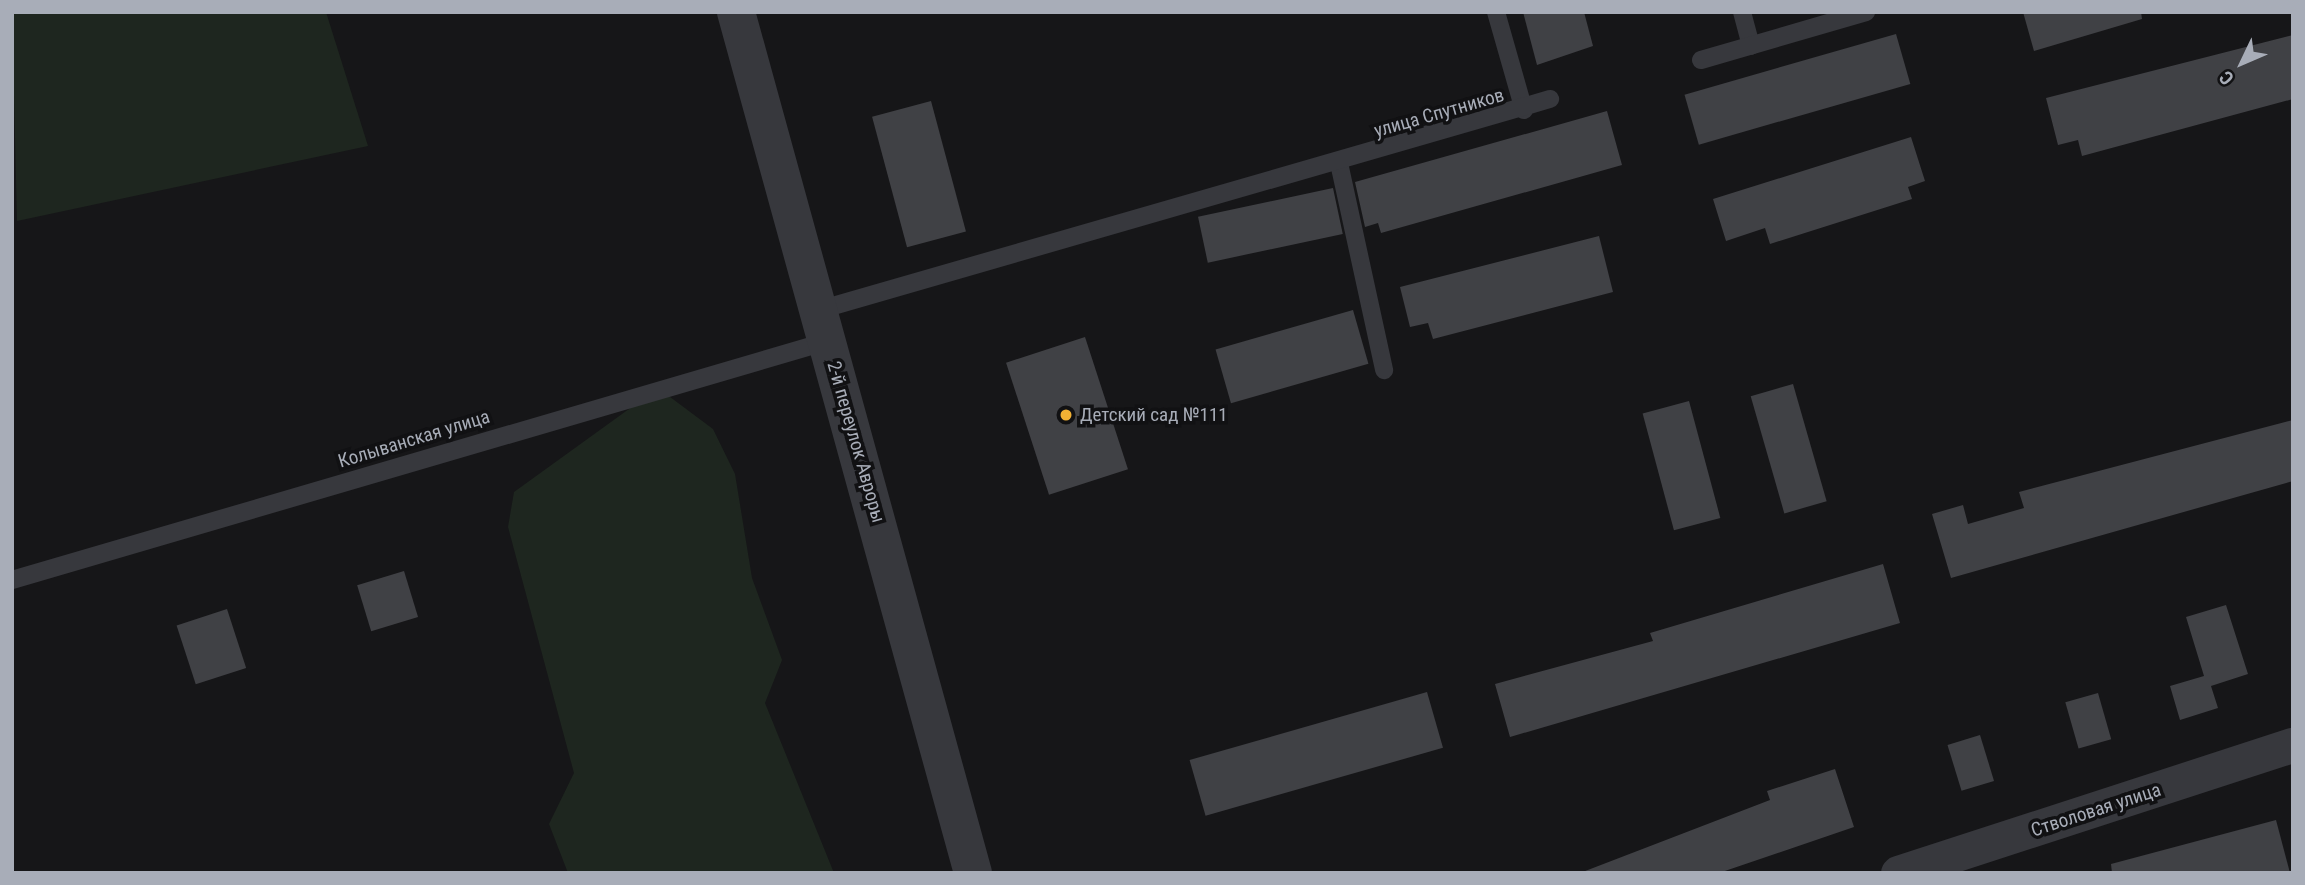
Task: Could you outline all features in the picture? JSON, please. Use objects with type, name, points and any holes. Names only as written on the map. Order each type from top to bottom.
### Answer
[{"type":"street","name":"2-й переулок Авроры","points":[[736,12],[973,873]]},
{"type":"street","name":"Стволовая улица","points":[[1898,873],[2293,744]]},
{"type":"lane","points":[[1496,12],[1524,110]]},
{"type":"lane","points":[[1742,12],[1751,46]]},
{"type":"lane","points":[[1701,60],[1866,12]]},
{"type":"lane","name":"улица Спутников","points":[[824,326],[1339,163],[1524,110],[1550,99]]},
{"type":"lane","points":[[1339,163],[1384,370]]},
{"type":"lane","name":"Колыванская улица","points":[[12,580],[824,326]]},
{"type":"shaded area","points":[[12,12],[326,12],[368,146],[17,221]]},
{"type":"shaded area","points":[[658,388],[713,429],[735,474],[752,578],[782,660],[765,703],[834,873],[568,873],[549,824],[574,773],[508,527],[514,492]]},
{"type":"building","points":[[1523,12],[1584,12],[1593,46],[1537,65]]},
{"type":"building","points":[[2023,12],[2141,12],[2142,19],[2034,51]]},
{"type":"building","points":[[1896,34],[1910,84],[1699,145],[1685,95]]},
{"type":"building","points":[[2293,35],[2293,99],[2082,156],[2078,140],[2058,145],[2046,98]]},
{"type":"building","points":[[931,101],[966,231],[907,247],[872,117]]},
{"type":"building","points":[[1607,111],[1622,165],[1381,233],[1378,223],[1365,227],[1355,182]]},
{"type":"building","points":[[1911,137],[1925,181],[1908,187],[1912,199],[1770,244],[1765,228],[1726,241],[1713,199]]},
{"type":"building","points":[[1333,188],[1343,234],[1208,263],[1198,217]]},
{"type":"building","points":[[1599,236],[1613,292],[1433,339],[1428,323],[1410,327],[1400,287]]},
{"type":"building","points":[[1353,310],[1368,364],[1231,403],[1216,349]]},
{"type":"building","name":"Детский сад №111","points":[[1085,337],[1128,469],[1049,495],[1006,363]]},
{"type":"building","points":[[1793,384],[1827,501],[1784,513],[1751,396]]},
{"type":"building","points":[[1689,401],[1720,518],[1674,530],[1643,413]]},
{"type":"building","points":[[2293,420],[2293,481],[1951,578],[1932,514],[1963,505],[1968,524],[2024,508],[2019,492]]},
{"type":"building","points":[[1883,564],[1900,623],[1510,737],[1495,684],[1653,641],[1650,633]]},
{"type":"building","points":[[404,571],[418,617],[371,631],[357,585]]},
{"type":"building","points":[[2226,605],[2248,674],[2211,686],[2218,708],[2180,720],[2170,686],[2204,676],[2186,617]]},
{"type":"building","points":[[227,609],[246,668],[196,684],[177,625]]},
{"type":"building","points":[[1427,692],[1443,748],[1206,816],[1190,760]]},
{"type":"building","points":[[2098,693],[2111,739],[2079,749],[2065,702]]},
{"type":"building","points":[[1980,735],[1994,781],[1962,791],[1947,745]]},
{"type":"building","points":[[1835,769],[1854,827],[1719,873],[1580,873],[1770,800],[1767,791]]},
{"type":"building","points":[[2276,820],[2290,873],[2112,873],[2111,864]]},
{"type":"place","name":"Детский сад №111","points":[[1066,415]]}]
